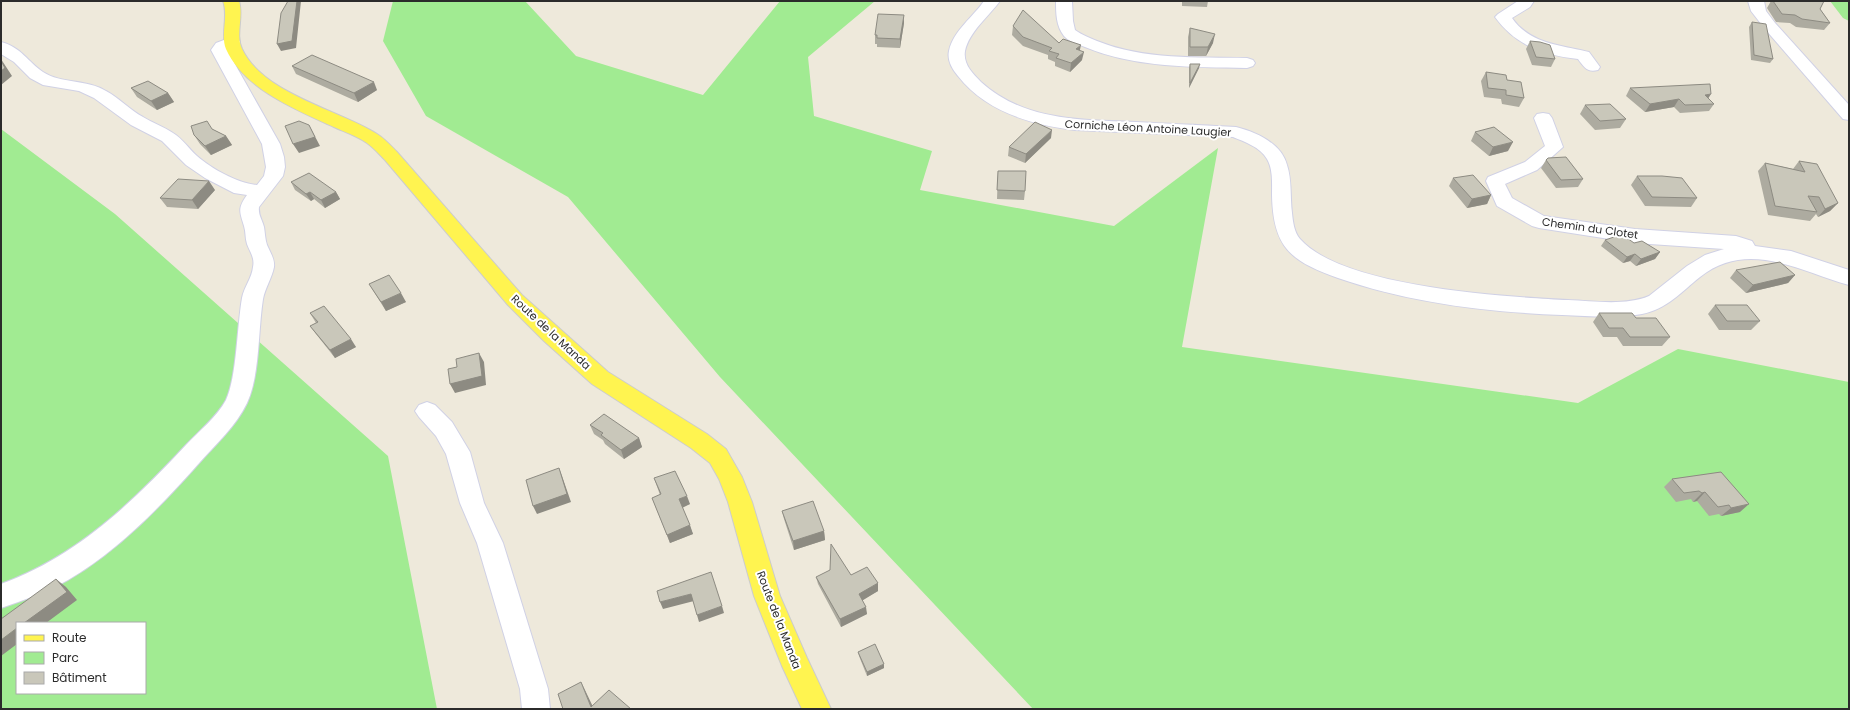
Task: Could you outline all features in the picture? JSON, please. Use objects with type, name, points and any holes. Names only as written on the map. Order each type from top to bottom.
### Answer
[{"type":"main road","points":[[231,1],[235,11],[232,42]]},
{"type":"main road","name":"Route de la Manda","points":[[232,42],[235,50],[245,65],[277,92],[290,100],[373,139],[391,156],[515,300],[552,336],[600,378],[700,441],[718,456],[730,477],[740,502],[767,596],[796,666],[817,709]]},
{"type":"street","name":"Corniche Léon Antoine Laugier","points":[[992,1],[960,45],[956,56],[960,69],[983,91],[1018,112],[1051,122],[1075,125],[1236,132],[1254,140],[1266,148],[1277,160],[1284,224],[1288,238],[1300,250],[1335,270],[1364,279],[1461,299],[1504,304],[1599,309],[1646,306],[1659,299],[1707,262],[1722,256],[1755,252],[1790,257],[1849,278]]},
{"type":"street","points":[[1064,1],[1066,23],[1070,34],[1091,45],[1114,53],[1175,61],[1247,63]]},
{"type":"street","points":[[1526,1],[1525,4],[1503,17],[1508,26],[1516,34],[1540,45],[1583,55],[1592,67]]},
{"type":"street","points":[[1756,1],[1759,11],[1770,26],[1849,115]]},
{"type":"street","points":[[1,596],[54,574],[86,554],[122,526],[157,493],[226,418],[239,396],[245,365],[254,292],[262,276],[264,261],[256,242],[254,227],[249,213],[251,203],[272,180],[275,170],[275,158],[271,144],[261,124],[219,50],[222,46],[232,42]]},
{"type":"street","points":[[1,47],[20,59],[36,75],[49,81],[83,87],[100,94],[137,121],[168,137],[192,161],[212,174],[241,189],[262,191]]},
{"type":"street","name":"Chemin du Clotet","points":[[1543,118],[1554,147],[1531,166],[1495,181],[1504,202],[1539,222],[1635,236],[1736,243],[1755,252]]},
{"type":"street","points":[[427,411],[444,430],[458,452],[472,503],[490,543],[534,689],[536,709]]},
{"type":"green space","points":[[393,1],[525,1],[576,56],[703,95],[780,1],[875,1],[808,57],[814,116],[932,151],[920,190],[1114,226],[1218,148],[1182,347],[1578,403],[1678,349],[1849,382],[1849,709],[1033,709],[720,377],[568,197],[426,116],[383,41]]},
{"type":"green space","points":[[1830,1],[1849,1],[1849,21],[1843,18]]},
{"type":"green space","points":[[1,129],[115,214],[388,456],[437,709],[1,709]]},
{"type":"building","points":[[288,1],[297,1],[292,41],[277,44],[281,13]]},
{"type":"building","points":[[1773,1],[1824,1],[1820,9],[1830,23],[1802,19],[1795,15],[1782,14]]},
{"type":"building","points":[[1023,10],[1059,43],[1063,39],[1081,45],[1076,49],[1084,52],[1071,63],[1056,58],[1059,54],[1049,51],[1052,48],[1023,37],[1013,26]]},
{"type":"building","points":[[878,14],[904,15],[900,39],[877,38],[877,35],[875,35]]},
{"type":"building","points":[[1752,22],[1766,24],[1773,59],[1754,55]]},
{"type":"building","points":[[1190,28],[1215,34],[1208,47],[1190,47]]},
{"type":"building","points":[[1530,41],[1550,45],[1555,59],[1536,57]]},
{"type":"building","points":[[312,55],[374,82],[354,93],[292,66]]},
{"type":"building","points":[[1,61],[5,68],[1,71]]},
{"type":"building","points":[[1190,64],[1200,64],[1190,83]]},
{"type":"building","points":[[1486,72],[1506,75],[1507,80],[1521,82],[1524,98],[1506,95],[1506,90],[1488,88]]},
{"type":"building","points":[[148,81],[168,93],[151,101],[131,88]]},
{"type":"building","points":[[1710,84],[1711,94],[1705,95],[1714,104],[1685,105],[1679,99],[1650,104],[1630,88]]},
{"type":"building","points":[[1610,104],[1626,119],[1600,121],[1585,105]]},
{"type":"building","points":[[207,121],[212,129],[226,136],[205,146],[194,135],[191,126]]},
{"type":"building","points":[[299,121],[309,125],[315,137],[293,144],[285,126]]},
{"type":"building","points":[[1035,122],[1052,130],[1026,154],[1009,147]]},
{"type":"building","points":[[1494,127],[1513,142],[1493,147],[1475,132]]},
{"type":"building","points":[[1566,157],[1583,179],[1561,180],[1546,160],[1548,158]]},
{"type":"building","points":[[1799,161],[1817,164],[1838,203],[1825,209],[1819,197],[1808,196],[1817,212],[1775,206],[1765,163],[1805,172]]},
{"type":"building","points":[[998,171],[1026,171],[1025,191],[997,190]]},
{"type":"building","points":[[309,173],[336,192],[321,200],[310,192],[306,194],[291,182]]},
{"type":"building","points":[[1473,175],[1491,195],[1472,199],[1453,178]]},
{"type":"building","points":[[1637,176],[1682,178],[1697,198],[1652,197]]},
{"type":"building","points":[[178,179],[209,181],[192,200],[160,198]]},
{"type":"building","points":[[1623,235],[1634,243],[1642,241],[1660,252],[1641,259],[1635,254],[1627,257],[1605,240]]},
{"type":"building","points":[[1780,262],[1795,275],[1753,285],[1736,270]]},
{"type":"building","points":[[389,275],[401,293],[381,302],[369,284]]},
{"type":"building","points":[[1715,305],[1747,305],[1760,321],[1727,321]]},
{"type":"building","points":[[324,306],[351,339],[330,350],[310,326],[318,322],[310,313]]},
{"type":"building","points":[[1599,313],[1632,313],[1636,318],[1656,318],[1670,337],[1630,337],[1623,328],[1609,328]]},
{"type":"building","points":[[479,353],[482,376],[450,384],[448,369],[457,367],[456,359]]},
{"type":"building","points":[[604,414],[639,438],[621,450],[601,435],[603,433],[590,425]]},
{"type":"building","points":[[559,468],[567,494],[533,506],[526,480]]},
{"type":"building","points":[[675,471],[687,496],[679,499],[690,525],[667,535],[652,498],[661,494],[654,478]]},
{"type":"building","points":[[1721,472],[1749,504],[1731,508],[1729,505],[1718,507],[1705,492],[1702,493],[1699,491],[1684,493],[1672,479]]},
{"type":"building","points":[[813,501],[824,531],[793,541],[782,511]]},
{"type":"building","points":[[831,544],[851,575],[867,567],[878,583],[859,594],[866,607],[840,619],[816,577],[830,570]]},
{"type":"building","points":[[711,572],[722,606],[697,615],[691,594],[660,602],[657,591]]},
{"type":"building","points":[[56,579],[67,592],[25,622],[16,622],[16,629],[1,640],[1,619]]},
{"type":"building","points":[[875,644],[884,664],[867,672],[858,652]]},
{"type":"building","points":[[581,682],[591,707],[609,690],[631,709],[563,709],[558,694]]}]
